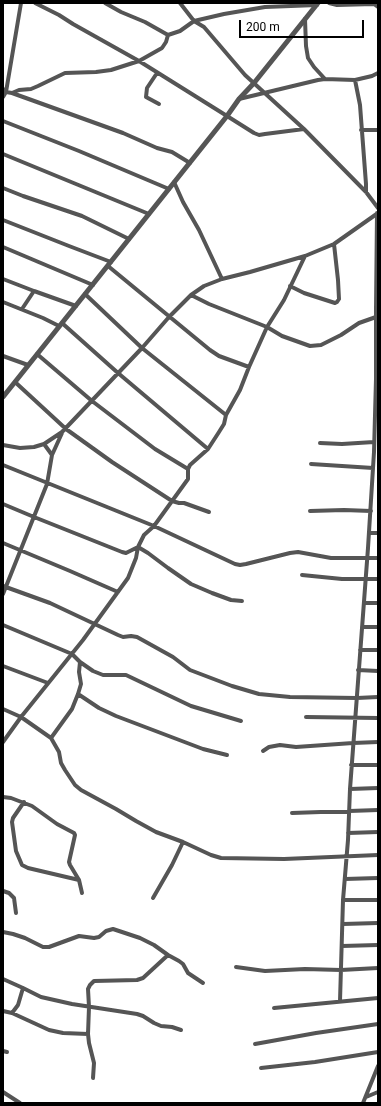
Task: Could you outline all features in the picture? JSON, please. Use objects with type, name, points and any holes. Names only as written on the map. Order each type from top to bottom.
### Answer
[{"type":"street","points":[[3,97],[21,3]]},
{"type":"street","points":[[35,3],[59,15],[138,61],[254,133],[259,135],[304,129]]},
{"type":"street","points":[[106,3],[168,35],[180,31],[194,21],[224,14],[265,7],[317,4]]},
{"type":"street","points":[[180,3],[194,21],[204,27],[254,83],[304,129],[366,192],[378,208]]},
{"type":"street","points":[[262,3],[265,7]]},
{"type":"street","points":[[329,3],[337,5],[375,5]]},
{"type":"street","points":[[3,397],[150,214],[239,99],[254,83],[317,4]]},
{"type":"street","points":[[305,19],[308,58],[325,79]]},
{"type":"street","points":[[12,93],[19,90],[31,89],[65,73],[111,70],[138,61],[162,48],[168,35]]},
{"type":"street","points":[[157,73],[147,88],[146,97],[159,104]]},
{"type":"street","points":[[239,99],[325,79],[356,80],[378,73]]},
{"type":"street","points":[[356,80],[360,105],[366,192]]},
{"type":"street","points":[[5,91],[123,133],[157,148],[172,152],[190,163]]},
{"type":"street","points":[[3,121],[169,189]]},
{"type":"street","points":[[361,130],[378,130]]},
{"type":"street","points":[[3,154],[150,214]]},
{"type":"street","points":[[174,182],[222,279]]},
{"type":"street","points":[[3,188],[82,216],[129,239]]},
{"type":"street","points":[[3,445],[20,448],[34,447],[44,444],[64,431],[169,317],[191,295],[204,286],[222,279],[305,256],[334,244],[378,213]]},
{"type":"street","points":[[340,1001],[343,900],[351,765],[368,558],[373,468],[376,452],[374,442],[377,401],[376,317],[378,213]]},
{"type":"street","points":[[3,220],[110,264],[169,317],[210,350],[219,356],[249,367]]},
{"type":"street","points":[[290,286],[317,297],[335,303],[337,302],[339,299],[334,244]]},
{"type":"street","points":[[3,247],[93,285]]},
{"type":"street","points":[[3,742],[95,624],[128,578],[136,558],[138,547],[144,536],[154,526],[188,479],[188,469],[190,465],[208,449],[224,424],[226,415],[240,390],[267,327],[284,300],[305,256]]},
{"type":"street","points":[[3,279],[76,306]]},
{"type":"street","points":[[22,309],[34,291]]},
{"type":"street","points":[[85,294],[142,348],[226,415]]},
{"type":"street","points":[[191,295],[209,304],[267,327],[282,336],[310,346],[321,345],[341,335],[359,323],[376,317]]},
{"type":"street","points":[[3,302],[61,324],[208,449]]},
{"type":"street","points":[[37,354],[92,401],[156,449],[188,469]]},
{"type":"street","points":[[3,356],[28,365]]},
{"type":"street","points":[[15,382],[64,431],[172,501],[184,503],[209,512]]},
{"type":"street","points":[[3,594],[4,586],[34,517],[46,484],[52,455],[64,431]]},
{"type":"street","points":[[320,443],[342,444],[374,442]]},
{"type":"street","points":[[44,444],[52,455]]},
{"type":"street","points":[[311,464],[373,468]]},
{"type":"street","points":[[3,465],[46,484],[154,526],[240,565],[298,552],[331,558],[378,558]]},
{"type":"street","points":[[3,504],[122,552],[129,552],[138,547]]},
{"type":"street","points":[[310,511],[370,511]]},
{"type":"street","points":[[369,533],[378,533]]},
{"type":"street","points":[[3,543],[118,592]]},
{"type":"street","points":[[138,547],[191,584],[231,600],[242,601]]},
{"type":"street","points":[[302,575],[342,579],[378,579]]},
{"type":"street","points":[[4,586],[50,603],[118,635],[137,638],[173,657],[190,670],[232,686],[259,694],[290,697],[378,697]]},
{"type":"street","points":[[364,603],[378,604]]},
{"type":"street","points":[[3,625],[72,654],[80,662],[94,671],[103,674],[126,675],[191,706],[241,721]]},
{"type":"street","points":[[362,627],[378,627]]},
{"type":"street","points":[[360,650],[378,650]]},
{"type":"street","points":[[51,738],[72,709],[78,694],[81,684],[79,672],[80,662]]},
{"type":"street","points":[[3,666],[48,684]]},
{"type":"street","points":[[358,670],[378,671]]},
{"type":"street","points":[[78,694],[99,708],[116,716],[203,749],[227,755]]},
{"type":"street","points":[[3,709],[21,717],[51,738],[59,752],[61,763],[74,785],[80,790],[116,808],[136,822],[156,832],[211,855],[220,858],[284,859],[378,855]]},
{"type":"street","points":[[306,717],[378,718]]},
{"type":"street","points":[[263,751],[269,747],[280,746],[296,747],[378,742]]},
{"type":"street","points":[[351,765],[378,765]]},
{"type":"street","points":[[350,789],[378,788]]},
{"type":"street","points":[[3,797],[24,802],[32,806],[57,824],[74,833],[75,835],[69,862],[79,880],[82,893]]},
{"type":"street","points":[[24,802],[12,818],[16,851],[22,866],[79,880]]},
{"type":"street","points":[[292,813],[378,810]]},
{"type":"street","points":[[348,833],[378,832]]},
{"type":"street","points":[[153,898],[172,866],[183,842]]},
{"type":"street","points":[[345,879],[378,878]]},
{"type":"street","points":[[3,891],[14,898],[16,913]]},
{"type":"street","points":[[343,900],[378,900]]},
{"type":"street","points":[[343,924],[378,923]]},
{"type":"street","points":[[3,932],[25,938],[43,947],[49,947],[79,936],[94,938],[99,937],[106,930],[113,929],[140,938],[154,945],[183,964],[188,973],[203,982]]},
{"type":"street","points":[[342,946],[378,945]]},
{"type":"street","points":[[93,1078],[94,1063],[88,1034],[88,989],[90,985],[94,981],[137,980],[143,978],[168,955]]},
{"type":"street","points":[[236,967],[265,971],[378,968]]},
{"type":"street","points":[[3,979],[41,997],[89,1007],[137,1014],[161,1026],[181,1030]]},
{"type":"street","points":[[12,1013],[18,1005],[23,988]]},
{"type":"street","points":[[274,1008],[378,998]]},
{"type":"street","points":[[3,1011],[12,1013],[49,1030],[88,1034]]},
{"type":"street","points":[[255,1044],[378,1024]]},
{"type":"street","points":[[261,1068],[315,1062],[378,1052]]},
{"type":"street","points":[[363,1103],[378,1066]]},
{"type":"street","points":[[3,1092],[20,1103]]},
{"type":"street","points":[[366,1098],[378,1092]]}]
